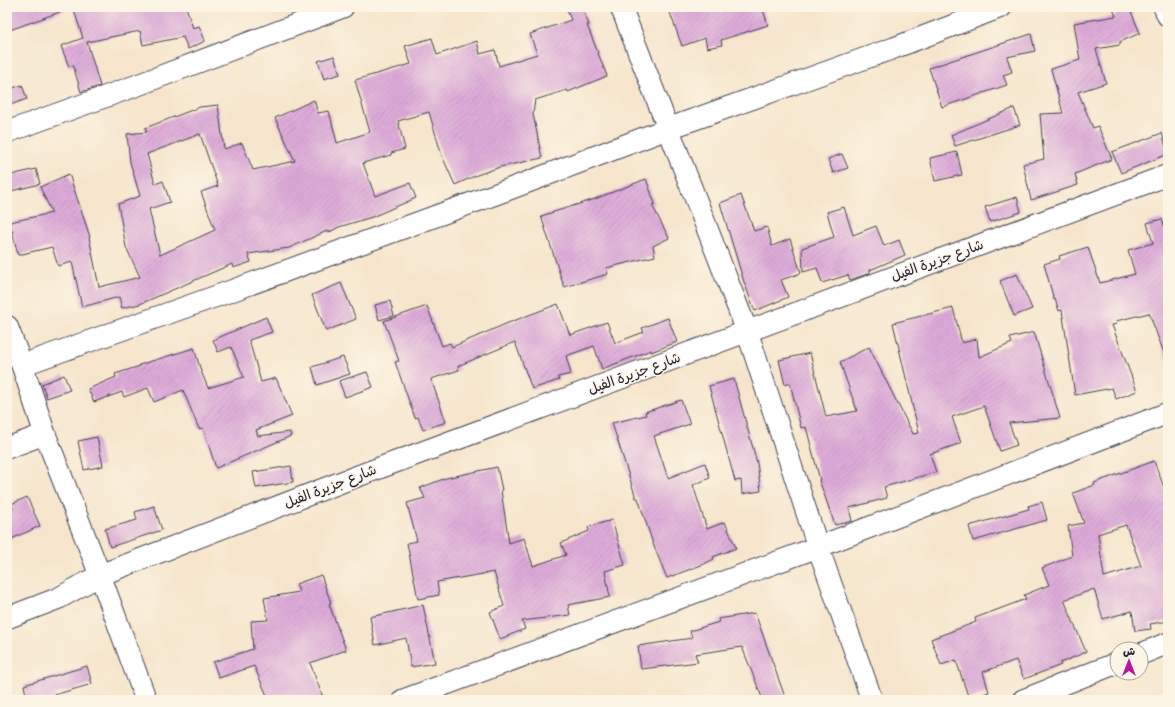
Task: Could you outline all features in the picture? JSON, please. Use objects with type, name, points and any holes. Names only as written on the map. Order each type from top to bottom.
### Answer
[{"type":"street","points":[[7,132],[135,86],[343,7]]},
{"type":"street","points":[[620,7],[747,331],[818,547],[872,700]]},
{"type":"street","points":[[22,365],[507,190],[667,129],[894,48],[1001,7]]},
{"type":"street","points":[[1164,7],[1168,16]]},
{"type":"street","name":"شارع جزيرة الفيل","points":[[7,618],[59,598],[100,575],[338,483],[1168,175]]},
{"type":"street","points":[[7,326],[22,365],[45,434],[100,575],[146,700]]},
{"type":"street","points":[[403,700],[818,547],[1168,413]]},
{"type":"street","points":[[7,448],[45,434]]},
{"type":"street","points":[[1149,651],[1168,643]]},
{"type":"street","points":[[1023,700],[1109,666]]},
{"type":"building","points":[[7,7],[68,7],[68,9],[7,31]]},
{"type":"building","points":[[73,7],[186,7],[193,28],[199,26],[205,41],[188,49],[183,37],[143,45],[140,31],[87,42],[100,86],[81,92],[73,65],[69,67],[61,46],[83,38]]},
{"type":"building","points":[[566,7],[582,7],[589,25],[587,25],[607,76],[568,92],[567,90],[535,100],[533,114],[542,158],[500,167],[455,185],[442,156],[429,112],[398,121],[405,149],[391,153],[391,155],[363,163],[375,196],[410,183],[416,198],[372,217],[339,227],[328,233],[327,231],[289,248],[248,254],[251,262],[233,268],[232,264],[140,304],[122,308],[119,297],[82,307],[72,262],[58,266],[52,247],[18,255],[10,222],[52,213],[40,187],[69,174],[90,237],[99,287],[140,277],[126,247],[118,204],[140,196],[130,162],[127,134],[147,132],[145,128],[200,107],[218,105],[224,149],[242,143],[253,170],[295,161],[275,118],[314,100],[318,113],[329,111],[337,143],[370,132],[355,80],[411,64],[405,46],[432,38],[437,55],[477,41],[480,54],[495,50],[499,66],[537,54],[530,34],[571,20]],"holes":[[[200,134],[218,186],[201,192],[215,230],[160,255],[149,209],[170,202],[163,181],[155,184],[147,154]]]},
{"type":"building","points":[[668,7],[762,7],[768,25],[721,40],[722,45],[707,48],[705,38],[682,46]]},
{"type":"building","points":[[1112,7],[1129,7],[1140,33],[1120,42],[1120,45],[1096,49],[1106,83],[1078,92],[1093,128],[1098,126],[1112,159],[1075,174],[1078,185],[1031,200],[1023,164],[1044,159],[1040,114],[1063,113],[1051,69],[1080,60],[1074,23],[1116,16]]},
{"type":"building","points":[[1031,34],[1035,51],[1007,57],[1012,72],[1003,75],[1007,85],[942,107],[929,68]]},
{"type":"building","points":[[334,56],[340,74],[324,79],[318,61]]},
{"type":"building","points":[[22,85],[27,99],[7,106],[7,90]]},
{"type":"building","points":[[1014,108],[1020,125],[955,146],[951,135]]},
{"type":"building","points":[[1162,133],[1168,154],[1121,173],[1112,152]]},
{"type":"building","points":[[957,152],[962,175],[935,181],[930,158]]},
{"type":"building","points":[[842,154],[848,168],[833,173],[828,159]]},
{"type":"building","points":[[36,169],[40,184],[7,192],[7,176]]},
{"type":"building","points":[[646,179],[655,204],[652,205],[669,238],[653,246],[655,256],[606,268],[608,274],[564,287],[541,216],[595,199]]},
{"type":"building","points":[[741,195],[754,231],[767,227],[772,246],[790,239],[801,273],[781,280],[788,297],[755,311],[744,282],[720,203]]},
{"type":"building","points":[[1017,197],[1021,212],[990,222],[985,207]]},
{"type":"building","points":[[844,207],[853,235],[876,226],[884,246],[899,240],[905,255],[870,270],[870,273],[850,280],[848,275],[822,283],[817,268],[803,272],[802,248],[834,237],[827,212]]},
{"type":"building","points":[[1162,219],[1168,238],[1168,358],[1166,358],[1149,313],[1116,321],[1117,324],[1112,325],[1137,391],[1116,399],[1112,388],[1075,395],[1062,310],[1059,311],[1055,299],[1054,300],[1044,264],[1060,259],[1059,256],[1088,247],[1100,283],[1135,274],[1128,250],[1153,243],[1147,223]]},
{"type":"building","points":[[1017,274],[1032,309],[1014,316],[1000,281]]},
{"type":"building","points":[[341,283],[356,319],[326,331],[312,295]]},
{"type":"building","points":[[390,301],[394,316],[379,320],[375,305]]},
{"type":"building","points":[[558,304],[570,335],[607,322],[615,343],[644,332],[642,328],[668,318],[677,342],[651,352],[651,350],[602,369],[594,346],[566,356],[571,374],[558,377],[559,380],[532,389],[515,342],[458,366],[459,370],[431,379],[446,422],[423,430],[418,417],[415,418],[395,362],[399,361],[384,321],[427,306],[442,346],[450,343],[452,347]]},
{"type":"building","points":[[953,308],[962,343],[977,339],[979,357],[1012,343],[1010,338],[1034,332],[1060,418],[1009,423],[1017,445],[1000,451],[984,406],[952,417],[961,443],[930,454],[936,472],[884,487],[887,498],[849,508],[852,521],[835,525],[819,480],[806,427],[801,428],[790,383],[785,385],[779,360],[810,353],[826,417],[857,411],[840,362],[869,347],[913,434],[919,433],[893,323]]},
{"type":"building","points":[[266,317],[272,332],[249,340],[261,382],[276,378],[292,416],[256,430],[258,436],[290,432],[291,436],[216,468],[203,428],[199,429],[183,390],[154,402],[148,388],[124,397],[122,392],[94,402],[88,389],[116,377],[115,374],[194,348],[208,388],[244,377],[231,347],[218,352],[213,340]]},
{"type":"building","points":[[343,357],[350,374],[317,385],[312,367]]},
{"type":"building","points":[[367,372],[373,387],[345,397],[339,381]]},
{"type":"building","points":[[64,375],[70,390],[47,398],[42,384]]},
{"type":"building","points":[[734,379],[757,463],[761,491],[742,494],[741,480],[735,481],[709,386]]},
{"type":"building","points":[[681,400],[690,424],[654,436],[668,478],[705,463],[710,478],[693,485],[707,529],[725,522],[736,548],[713,557],[714,559],[704,564],[667,578],[653,544],[638,498],[636,498],[612,423],[646,415],[645,412]]},
{"type":"building","points":[[97,437],[103,466],[84,470],[78,441]]},
{"type":"building","points":[[1154,461],[1168,498],[1168,621],[1150,624],[1151,629],[1135,631],[1132,611],[1103,619],[1094,589],[1064,600],[1086,652],[1060,663],[1061,665],[1024,679],[1016,660],[983,672],[989,692],[969,699],[956,660],[941,665],[931,639],[976,622],[975,618],[1026,599],[1024,595],[1049,585],[1042,568],[1072,556],[1068,526],[1084,523],[1073,493],[1095,485],[1094,483]],"holes":[[[1126,525],[1141,566],[1104,577],[1098,534]]]},
{"type":"building","points":[[291,466],[293,482],[256,488],[253,472]]},
{"type":"building","points":[[497,467],[502,490],[509,543],[524,538],[533,566],[566,555],[561,543],[589,531],[588,527],[612,520],[625,565],[605,571],[610,597],[568,605],[570,615],[522,621],[525,629],[500,639],[490,612],[504,606],[494,572],[437,582],[439,595],[418,599],[407,543],[417,541],[407,503],[425,498],[420,488],[446,478]]},
{"type":"building","points":[[27,497],[40,526],[7,541],[7,512],[13,509],[11,504]]},
{"type":"building","points":[[1042,502],[1047,520],[973,541],[969,526],[1029,509],[1028,506]]},
{"type":"building","points":[[154,506],[162,530],[110,547],[105,529],[137,520],[135,512]]},
{"type":"building","points":[[321,575],[331,603],[329,604],[346,650],[310,663],[324,700],[269,700],[254,666],[219,678],[213,662],[253,649],[251,621],[268,620],[264,598],[299,592],[296,584]]},
{"type":"building","points":[[423,605],[435,663],[411,667],[406,638],[375,645],[370,617]]},
{"type":"building","points":[[755,613],[786,700],[763,700],[742,647],[695,654],[698,662],[641,669],[638,646],[692,638],[690,631],[719,622],[718,619]]},
{"type":"building","points":[[87,666],[92,684],[54,695],[55,698],[44,700],[27,700],[24,685]]}]
